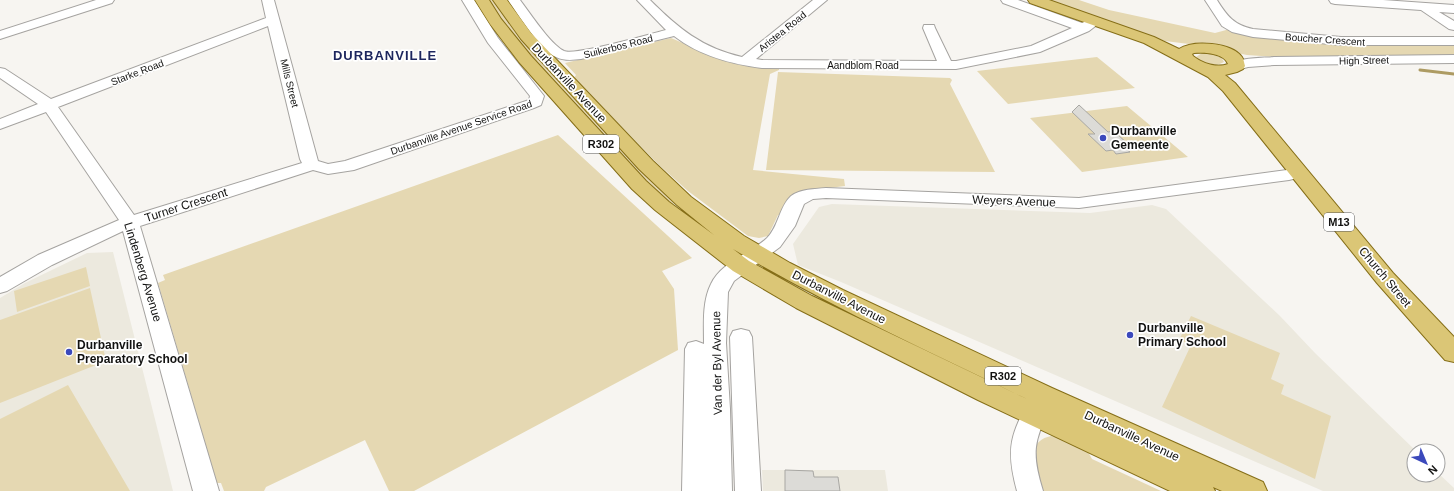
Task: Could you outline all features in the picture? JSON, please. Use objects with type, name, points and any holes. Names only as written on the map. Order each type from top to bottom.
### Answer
[{"type":"main road","name":"Durbanville Avenue","points":[[482,0],[495,21],[516,48],[639,185],[662,206],[749,260],[835,296],[1200,491]]},
{"type":"main road","name":"Durbanville Avenue","points":[[500,0],[536,48],[665,184],[684,201],[736,240],[749,260]]},
{"type":"main road","name":"M13","points":[[1035,0],[1090,24],[1150,40],[1188,54],[1207,48],[1225,53],[1235,59],[1232,74]]},
{"type":"main road","name":"Church Street","points":[[1188,54],[1201,67],[1214,74],[1232,74],[1299,172],[1385,278],[1454,353]]},
{"type":"main road","name":"Durbanville Avenue","points":[[1038,405],[1252,491]]},
{"type":"street","points":[[0,35],[108,0]]},
{"type":"street","name":"Mills Street","points":[[268,0],[308,159],[312,165]]},
{"type":"street","name":"Durbanville Avenue Service Road","points":[[312,165],[328,169],[348,166],[536,102],[537,96],[493,40],[468,0]]},
{"type":"street","name":"Suikerbos Road","points":[[514,0],[527,19],[556,51],[566,56],[582,55],[676,32]]},
{"type":"street","name":"Aandblom Road","points":[[643,0],[676,32],[702,46],[744,62],[771,64],[946,66],[966,64],[1025,52],[1055,42],[1090,24]]},
{"type":"street","name":"Aristea Road","points":[[744,62],[821,0]]},
{"type":"street","points":[[1007,0],[1090,24]]},
{"type":"street","name":"Boucher Crescent","points":[[1211,0],[1226,24],[1235,29],[1253,33],[1341,41],[1454,41]]},
{"type":"street","points":[[1335,0],[1454,9]]},
{"type":"street","points":[[1423,7],[1454,26]]},
{"type":"street","name":"Starke Road","points":[[0,124],[274,19]]},
{"type":"street","points":[[929,28],[946,66]]},
{"type":"street","name":"High Street","points":[[1225,53],[1274,61]]},
{"type":"street","name":"High Street","points":[[1232,74],[1246,63],[1274,61],[1454,59]]},
{"type":"street","name":"Lindenberg Avenue","points":[[0,72],[49,106],[130,223],[206,491]]},
{"type":"street","name":"Turner Crescent","points":[[0,286],[69,248],[130,223],[312,165]]},
{"type":"street","name":"Weyers Avenue","points":[[749,260],[780,235],[792,206],[797,200],[816,193],[1079,203],[1289,175],[1299,172]]},
{"type":"street","name":"Van der Byl Avenue","points":[[719,491],[715,330],[717,290],[724,279],[749,260]]},
{"type":"street","points":[[741,337],[748,491]]},
{"type":"street","name":"Van der Byl Avenue","points":[[695,491],[696,349]]},
{"type":"street","points":[[1030,491],[1024,470],[1021,446],[1038,405]]},
{"type":"street","points":[[718,440],[745,436]]},
{"type":"shaded area","points":[[488,0],[493,0],[517,35],[674,204],[672,205],[638,174],[512,35]]},
{"type":"shaded area","points":[[1045,0],[1079,0],[1109,10],[1215,33],[1230,29],[1243,33],[1454,43],[1454,55],[1277,57],[1247,55],[1197,45],[1165,41]]},
{"type":"shaded area","points":[[671,38],[728,62],[751,67],[779,69],[770,74],[753,170],[844,179],[845,186],[805,191],[781,215],[778,215],[768,236],[759,238],[748,236],[688,191],[659,165],[574,78],[576,75],[565,63]]},
{"type":"shaded area","points":[[1202,53],[1218,56],[1223,59],[1224,62],[1221,64],[1205,63],[1196,57]]},
{"type":"shaded area","points":[[1097,57],[1135,88],[1008,104],[977,71]]},
{"type":"shaded area","points":[[778,72],[950,78],[952,80],[950,84],[995,172],[766,170]]},
{"type":"shaded area","points":[[1127,106],[1188,157],[1082,172],[1030,118]]},
{"type":"shaded area","points":[[558,135],[692,258],[662,271],[674,289],[678,350],[414,491],[389,491],[365,440],[266,487],[264,491],[224,491],[221,483],[217,483],[158,283],[165,280],[163,275]]},
{"type":"shaded area","name":"Durbanville Primary School","points":[[832,204],[1090,213],[1152,205],[1166,209],[1280,316],[1315,353],[1408,443],[1406,443],[1406,483],[1446,483],[1446,480],[1454,488],[1454,491],[1323,491],[841,282],[798,265],[793,244],[819,207]]},
{"type":"shaded area","name":"Durbanville Preparatory School","points":[[113,252],[173,491],[0,491],[0,298],[25,283],[87,253]]},
{"type":"shaded area","points":[[86,267],[90,286],[17,312],[14,291]]},
{"type":"shaded area","points":[[90,288],[106,361],[0,403],[0,320]]},
{"type":"shaded area","points":[[1191,316],[1280,353],[1271,379],[1284,385],[1281,394],[1331,416],[1315,479],[1162,407],[1191,345],[1179,340]]},
{"type":"shaded area","points":[[68,385],[130,491],[0,491],[0,419]]},
{"type":"shaded area","points":[[1051,436],[1060,438],[1087,450],[1092,459],[1161,491],[1042,491],[1032,451],[1040,441]]},
{"type":"shaded area","points":[[762,470],[885,470],[888,491],[763,491]]},
{"type":"building","name":"Durbanville Gemeente","points":[[1079,105],[1108,132],[1114,131],[1132,148],[1126,149],[1130,152],[1116,154],[1113,150],[1106,151],[1088,134],[1095,134],[1072,112]]},
{"type":"building","points":[[785,470],[813,471],[814,477],[838,477],[840,491],[785,491]]},
{"type":"waterway","points":[[1420,70],[1454,74]]},
{"type":"place","name":"Durbanville Gemeente","points":[[1103,138]]},
{"type":"place","name":"Durbanville Primary School","points":[[1130,335]]},
{"type":"place","name":"Durbanville Preparatory School","points":[[69,352]]},
{"type":"district","name":"DURBANVILLE","points":[[385,55]]}]
